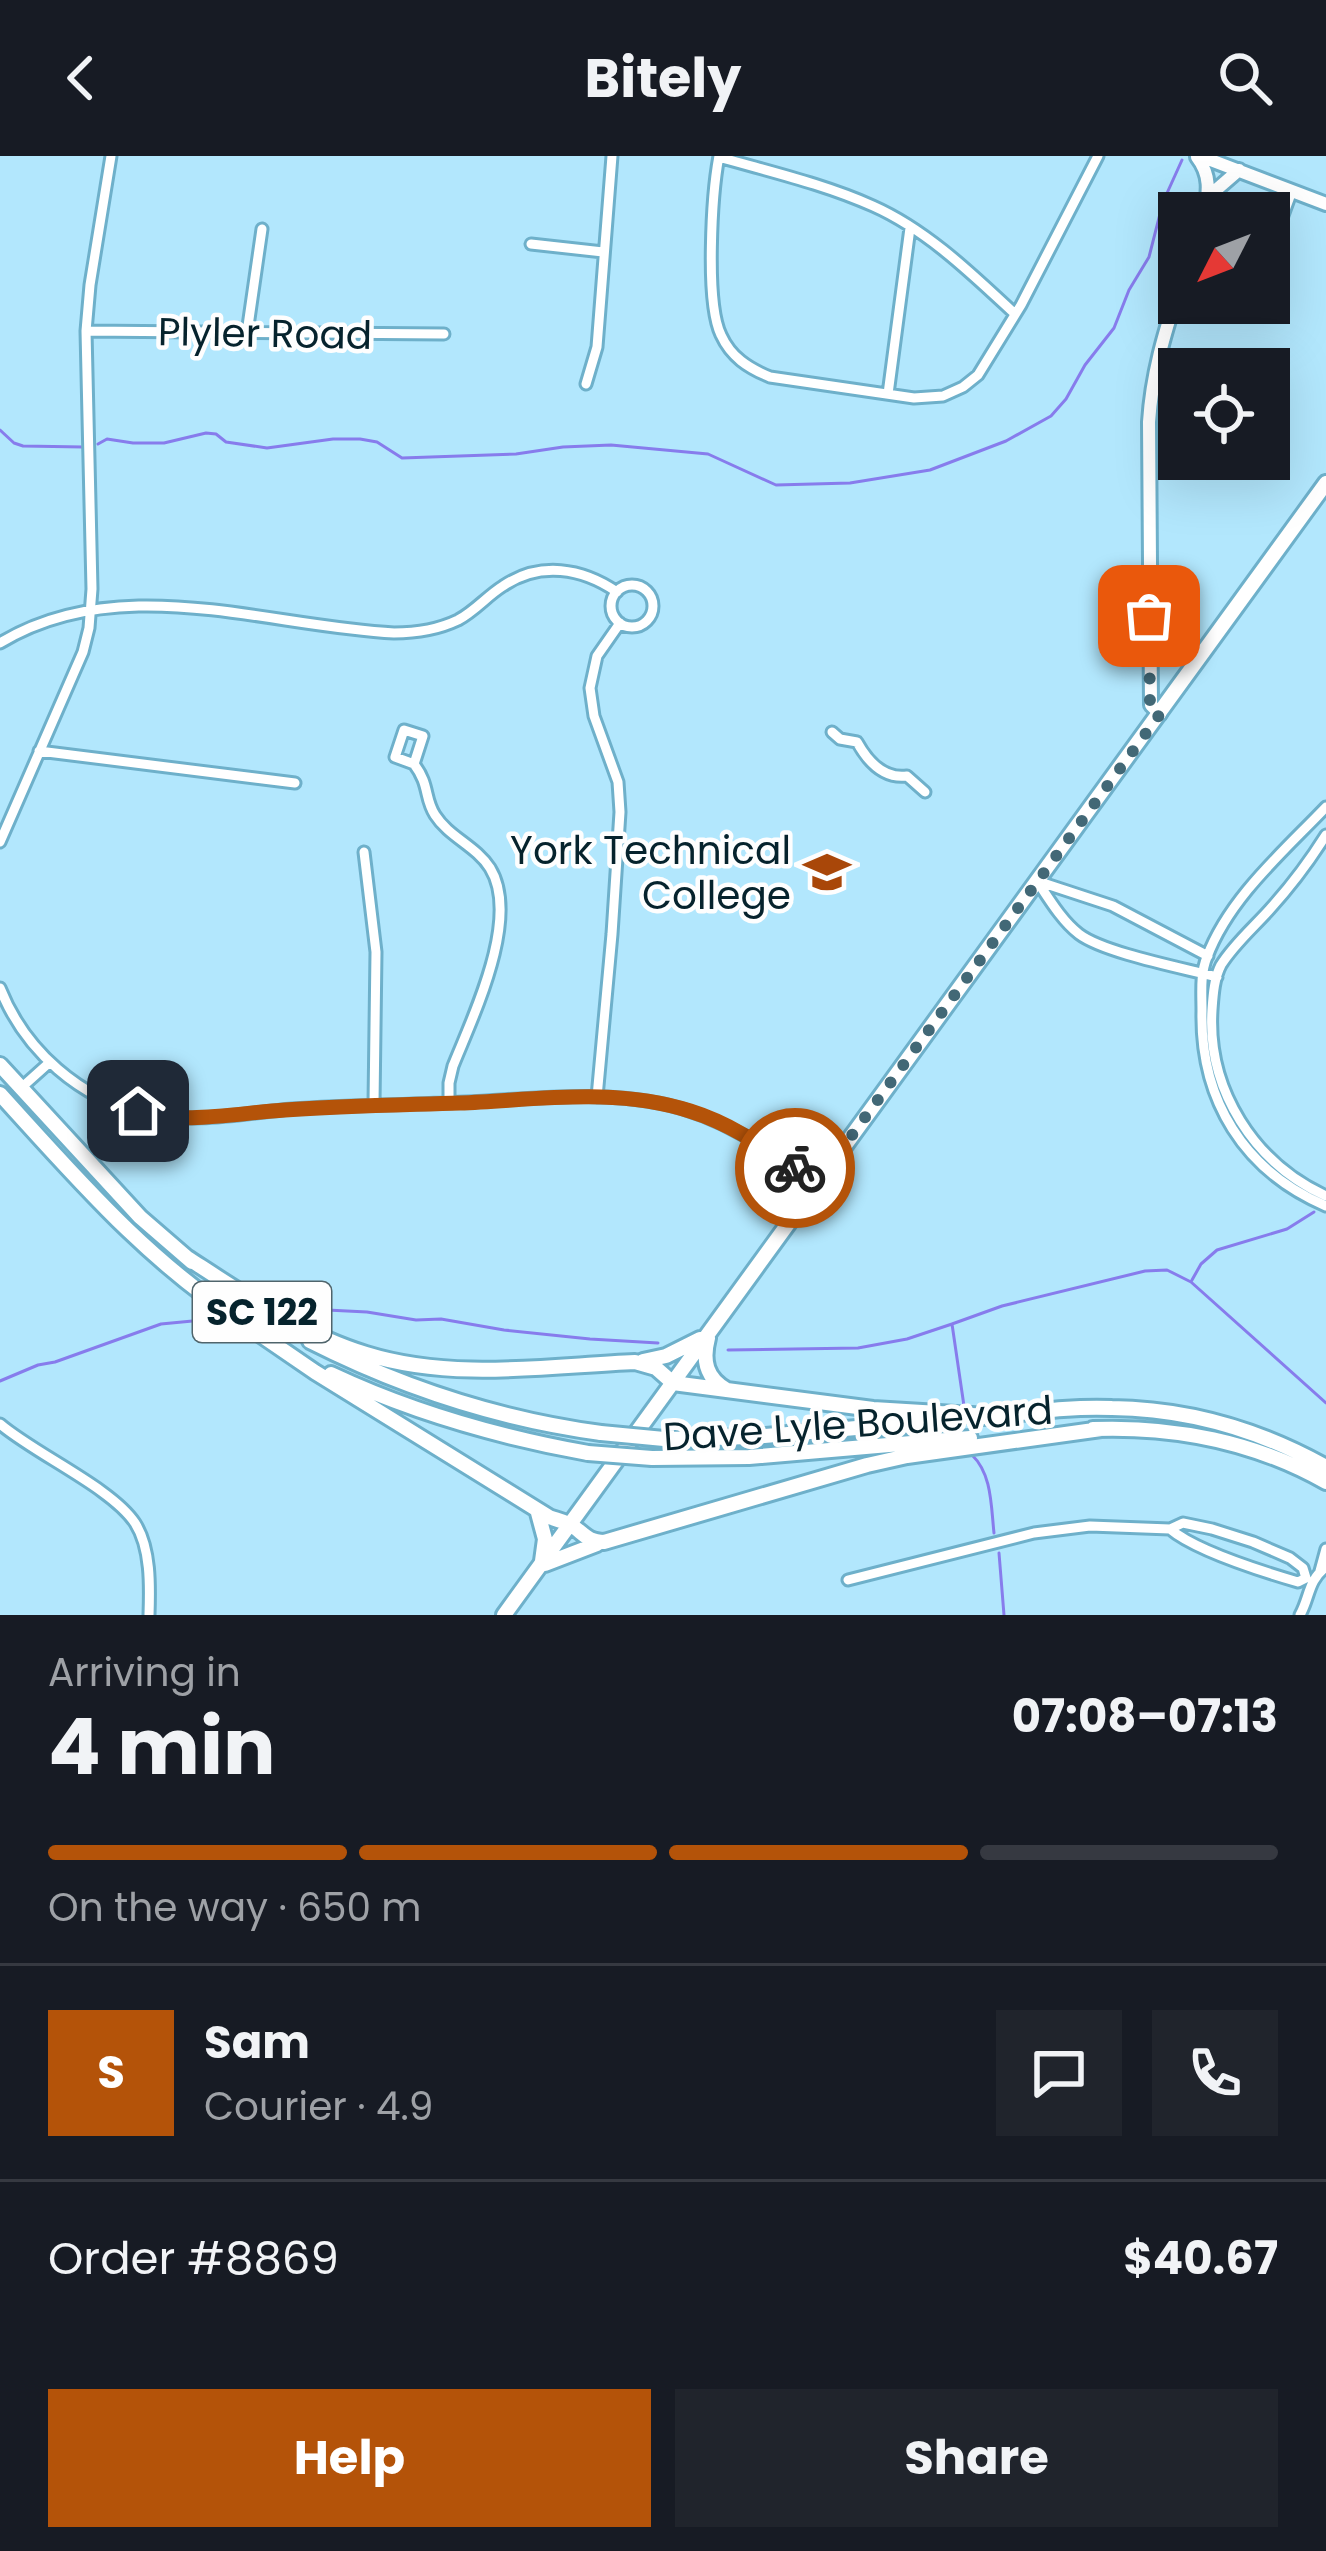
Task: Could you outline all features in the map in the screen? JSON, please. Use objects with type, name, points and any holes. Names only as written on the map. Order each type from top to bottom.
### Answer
[{"type":"main road","points":[[504,1615],[1326,484]]},
{"type":"main road","name":"Dave Lyle Boulevard","points":[[0,1065],[140,1217],[186,1257],[304,1337],[439,1397],[512,1418],[664,1439],[754,1437],[1110,1407],[1219,1422],[1326,1467]]},
{"type":"main road","name":"Dave Lyle Boulevard","points":[[2,1100],[132,1236],[245,1324],[327,1372],[428,1414],[509,1438],[588,1453],[749,1457],[1101,1429],[1171,1431],[1217,1440],[1290,1464],[1326,1482]]},
{"type":"main road","points":[[186,1257],[302,1327],[389,1360],[460,1370],[635,1362],[676,1353],[709,1333]]},
{"type":"main road","points":[[245,1324],[553,1519],[570,1523],[587,1539],[604,1542]]},
{"type":"main road","points":[[709,1333],[708,1372],[719,1385],[735,1392]]},
{"type":"main road","points":[[635,1362],[656,1368],[674,1383],[898,1412],[988,1416]]},
{"type":"main road","points":[[540,1567],[604,1542],[867,1465],[1101,1429]]},
{"type":"main road","points":[[536,1508],[545,1538],[540,1567]]},
{"type":"street","points":[[0,842],[3,822],[39,751],[89,628],[86,331],[111,156]]},
{"type":"street","points":[[586,384],[597,346],[612,156]]},
{"type":"street","points":[[1015,314],[961,263],[876,207],[819,185],[719,157],[713,287],[718,331],[734,355],[749,369],[770,377],[914,398],[943,396],[978,375],[1015,314],[1098,156]]},
{"type":"street","points":[[1198,156],[1241,167],[1326,204]]},
{"type":"street","points":[[1198,156],[1207,175],[1208,192]]},
{"type":"street","points":[[1214,192],[1241,167]]},
{"type":"street","points":[[1290,197],[1292,191]]},
{"type":"street","points":[[888,394],[910,228]]},
{"type":"street","points":[[247,333],[262,229]]},
{"type":"street","points":[[531,244],[603,252]]},
{"type":"street","points":[[1160,714],[1150,706],[1148,422],[1151,385],[1167,324]]},
{"type":"street","name":"Plyler Road","points":[[86,331],[444,334]]},
{"type":"street","points":[[0,643],[38,623],[91,608],[128,604],[394,634],[442,627],[504,585],[533,572],[579,572],[616,592]]},
{"type":"street","points":[[641,587],[651,596],[653,610],[646,622],[633,627],[615,618],[611,605],[616,592],[641,587]]},
{"type":"street","points":[[597,1097],[620,812],[618,782],[594,716],[590,688],[597,656],[620,623]]},
{"type":"street","points":[[1150,681],[1160,694],[1176,691]]},
{"type":"street","points":[[832,732],[840,739],[856,741],[869,761],[889,776],[907,776],[925,792]]},
{"type":"street","points":[[39,751],[296,783]]},
{"type":"street","points":[[414,764],[424,777],[439,820],[486,862],[497,888],[499,940],[453,1066],[449,1103]]},
{"type":"street","points":[[1326,807],[1225,921],[1202,973],[1202,1036],[1214,1097],[1261,1165],[1326,1206]]},
{"type":"street","points":[[1326,835],[1218,972],[1210,1031],[1224,1090],[1244,1127],[1288,1174],[1326,1196]]},
{"type":"street","points":[[364,852],[376,952],[374,1103]]},
{"type":"street","points":[[1037,881],[1113,906],[1207,955],[1218,972]]},
{"type":"street","points":[[1037,881],[1078,933],[1097,944],[1202,973],[1218,972]]},
{"type":"street","points":[[0,988],[28,1038],[50,1062],[81,1086],[144,1113],[199,1117],[374,1103],[597,1097],[661,1103],[712,1119],[755,1141],[817,1183]]},
{"type":"street","points":[[21,1088],[50,1062]]},
{"type":"street","points":[[0,1424],[118,1504],[137,1525],[146,1550],[149,1615]]},
{"type":"street","points":[[848,1580],[1034,1533],[1090,1526],[1171,1529],[1183,1523],[1253,1542],[1318,1575]]},
{"type":"street","points":[[1171,1529],[1182,1539],[1298,1582],[1318,1575]]},
{"type":"street","points":[[1300,1615],[1326,1549]]},
{"type":"waterway","points":[[98,444],[107,439],[164,443],[206,433],[226,442],[267,448],[360,439],[377,442],[402,458],[611,445],[708,454],[776,485],[850,483],[930,470],[1006,441],[1051,416],[1066,399],[1114,328],[1149,257],[1163,202],[1182,160]]},
{"type":"waterway","points":[[0,430],[23,446],[83,447]]},
{"type":"waterway","points":[[1192,1280],[1217,1250],[1287,1229],[1314,1212]]},
{"type":"waterway","points":[[952,1324],[1002,1306],[1145,1271],[1167,1270],[1191,1282],[1326,1403]]},
{"type":"waterway","points":[[303,1302],[307,1309],[658,1343]]},
{"type":"waterway","points":[[0,1381],[161,1324],[203,1320]]},
{"type":"waterway","points":[[728,1350],[858,1348],[952,1324],[964,1406]]},
{"type":"waterway","points":[[972,1455],[987,1481],[994,1533]]},
{"type":"waterway","points":[[999,1553],[1004,1615]]},
{"type":"way so far","points":[[795,1168],[817,1183],[1160,714],[1150,706],[1149,616]]},
{"type":"place","name":"York Technical College","points":[[827,872]]},
{"type":"route","points":[[138,1111],[199,1117],[374,1103],[615,1097],[661,1103],[712,1119],[795,1168]]}]
